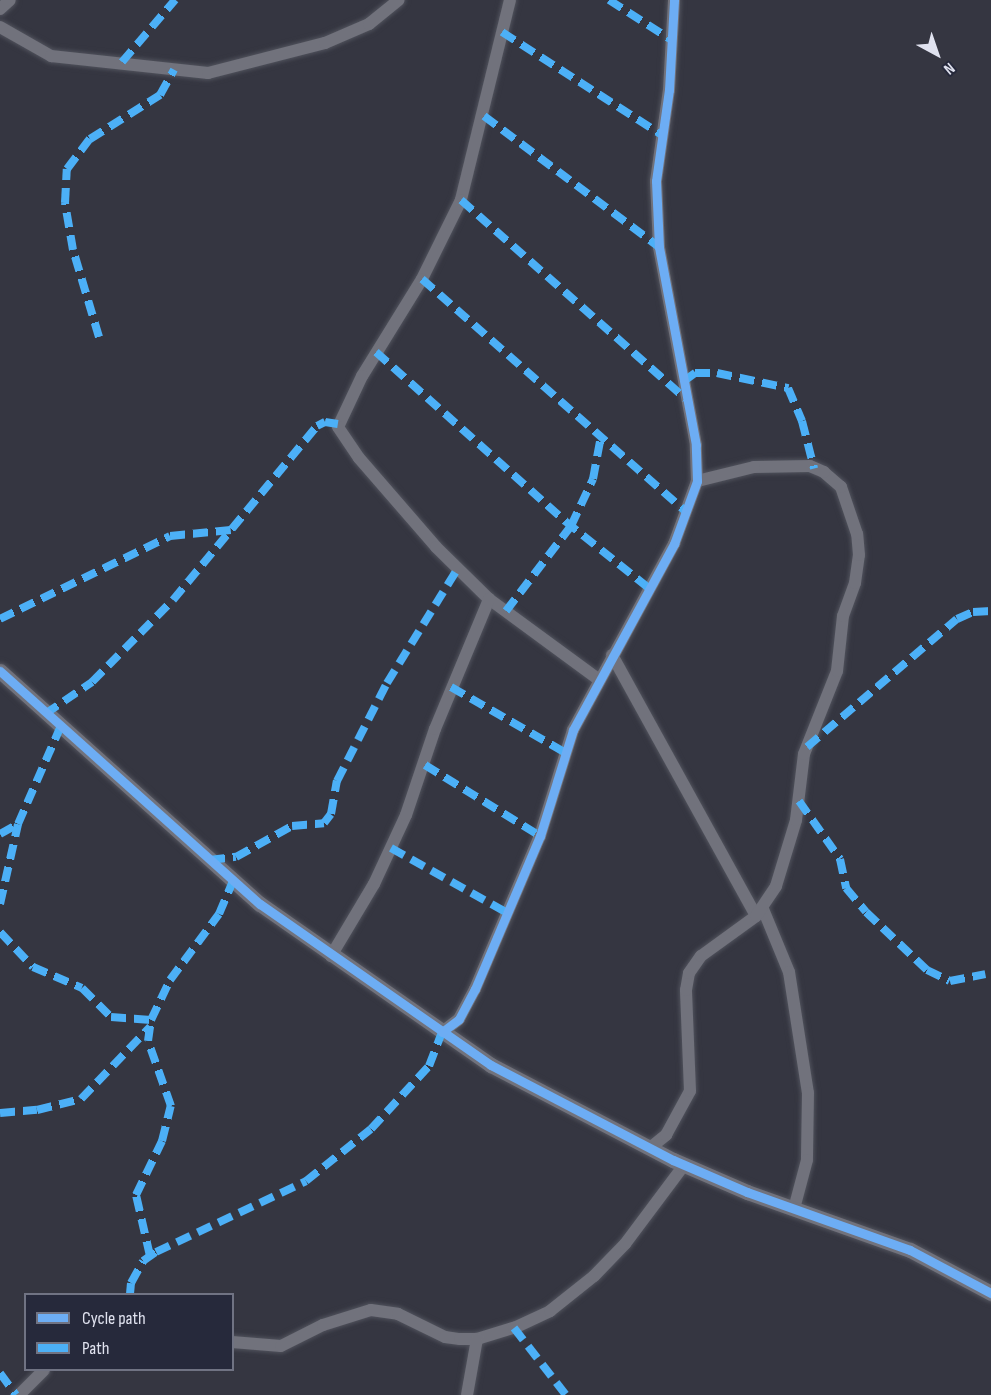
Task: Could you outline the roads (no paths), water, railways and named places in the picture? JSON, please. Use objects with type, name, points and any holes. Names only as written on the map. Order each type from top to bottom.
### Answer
[{"type":"street","points":[[0,9],[10,0]]},
{"type":"street","points":[[0,27],[51,56],[208,73],[325,43],[369,24],[399,0]]},
{"type":"street","points":[[510,0],[474,162],[461,200],[433,258],[362,376],[338,424],[358,458],[392,498],[489,598],[598,679]]},
{"type":"street","points":[[442,1032],[459,1019],[509,914],[540,836],[573,730],[598,679],[674,544],[697,481],[696,445],[659,247],[656,181],[671,71],[674,0]]},
{"type":"street","points":[[650,1148],[666,1135],[690,1091],[686,990],[689,973],[701,956],[759,912],[776,886],[796,820],[804,754],[837,671],[843,616],[858,565],[858,534],[841,487],[824,472],[810,466],[754,467],[697,481]]},
{"type":"street","points":[[331,956],[374,884],[406,815],[435,729],[489,598]]},
{"type":"street","points":[[612,655],[759,912],[789,972],[808,1093],[807,1160],[794,1209]]},
{"type":"street","points":[[0,671],[260,904],[442,1032],[534,1090],[684,1165],[794,1209],[910,1250],[991,1293]]},
{"type":"street","points":[[234,1342],[281,1346],[323,1324],[371,1310],[398,1314],[445,1337],[477,1339],[530,1321],[568,1298],[625,1244],[684,1165]]},
{"type":"street","points":[[466,1395],[477,1339]]},
{"type":"street","points":[[18,1395],[43,1371]]}]
